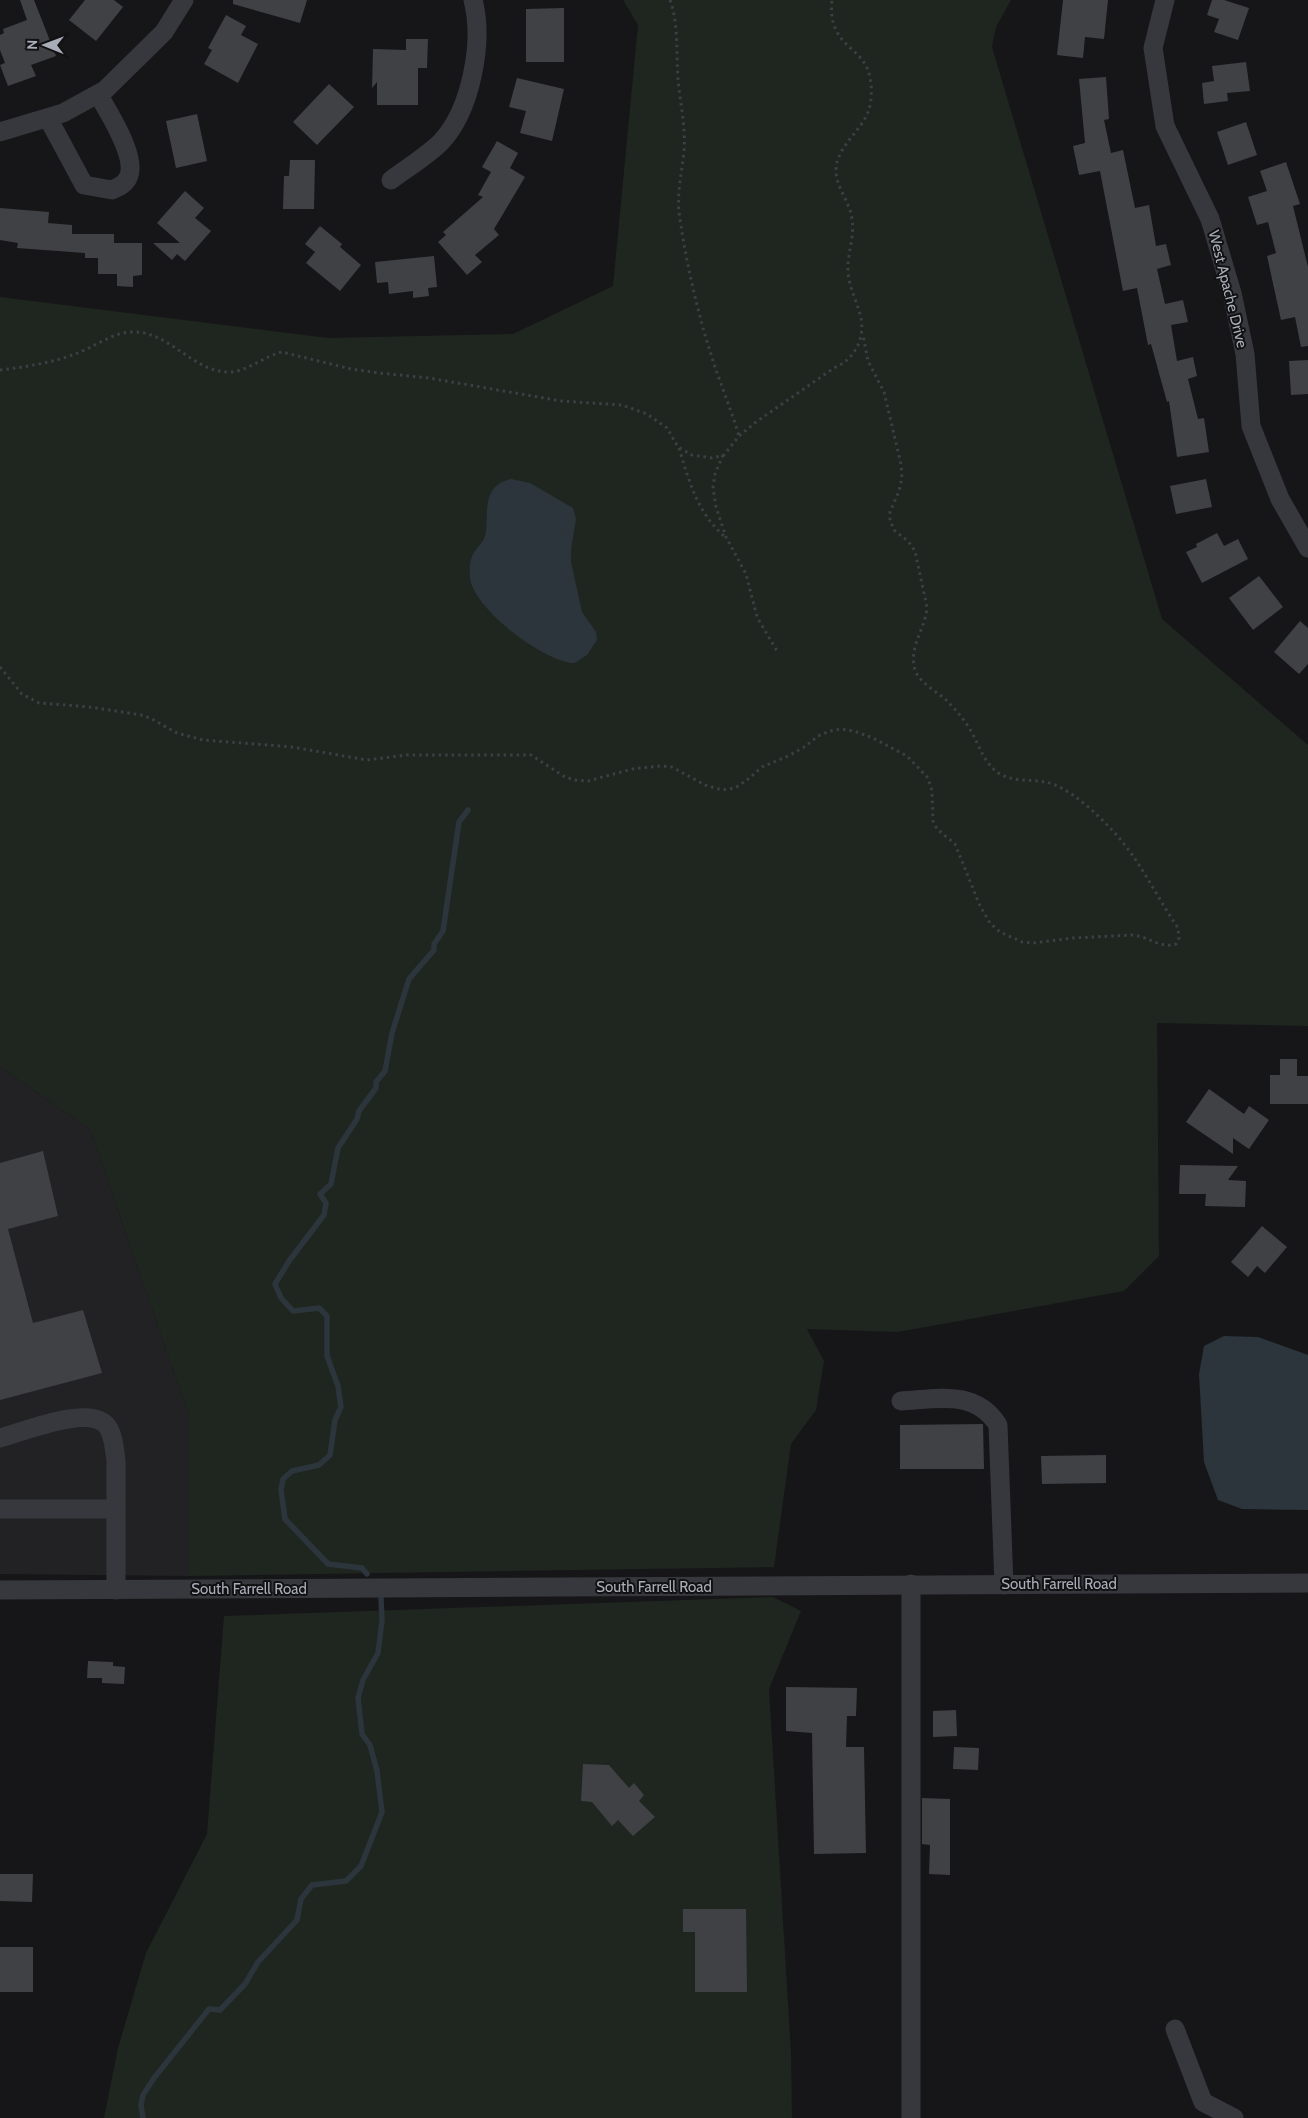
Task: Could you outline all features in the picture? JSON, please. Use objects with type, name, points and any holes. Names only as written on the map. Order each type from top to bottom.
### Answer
[{"type":"street","points":[[0,132],[63,113],[105,90],[164,32],[184,0]]},
{"type":"street","points":[[392,180],[441,142],[464,106],[476,64],[476,13],[473,0]]},
{"type":"street","name":"West Apache Drive","points":[[1165,0],[1153,48],[1165,126],[1210,219],[1232,293],[1245,354],[1251,426],[1280,499],[1308,548]]},
{"type":"street","points":[[48,118],[84,185],[112,190],[126,182],[130,170],[128,151],[98,94]]},
{"type":"street","points":[[901,1401],[959,1398],[990,1412],[998,1425],[1004,1585]]},
{"type":"street","points":[[0,1438],[72,1418],[88,1417],[98,1420],[107,1426],[113,1440],[116,1460],[116,1590]]},
{"type":"street","points":[[0,1509],[116,1509]]},
{"type":"street","name":"South Farrell Road","points":[[0,1590],[1308,1583]]},
{"type":"street","points":[[911,1584],[911,2118]]},
{"type":"street","points":[[1175,2029],[1203,2102],[1234,2118]]},
{"type":"path","points":[[670,0],[677,36],[678,82],[683,127],[684,150],[679,191],[679,210],[683,238],[702,326],[739,436]]},
{"type":"path","points":[[777,651],[758,617],[746,574],[726,537],[716,507],[713,488],[715,474],[724,455],[739,436],[834,368],[842,365],[855,352],[862,335],[863,324],[848,274],[852,218],[838,184],[836,171],[839,158],[846,144],[869,112],[870,78],[867,67],[837,34],[832,18],[832,0]]},
{"type":"path","points":[[0,370],[37,364],[75,354],[115,336],[131,332],[160,338],[184,355],[210,368],[229,372],[246,368],[270,354],[282,352],[360,370],[402,377],[429,378],[561,401],[622,405],[647,414],[667,428],[678,447],[697,503],[717,530],[726,537]]},
{"type":"path","points":[[0,667],[22,694],[39,703],[90,707],[141,715],[177,733],[204,740],[292,747],[367,760],[407,755],[531,755],[565,778],[574,780],[588,781],[640,768],[660,766],[672,767],[705,785],[722,790],[735,788],[762,767],[788,756],[806,746],[818,736],[841,729],[854,731],[880,741],[907,756],[928,778],[932,790],[933,821],[937,830],[955,844],[980,906],[990,923],[1000,932],[1022,942],[1033,943],[1073,938],[1132,935],[1140,936],[1161,946],[1176,944],[1179,938],[1178,928],[1134,858],[1112,830],[1080,801],[1054,784],[1021,780],[1003,775],[991,768],[970,729],[960,715],[949,702],[930,688],[918,675],[914,667],[914,655],[917,639],[927,614],[927,607],[914,551],[908,541],[895,531],[890,520],[890,512],[902,478],[901,464],[884,392],[868,362],[862,335]]},
{"type":"path","points":[[678,447],[692,454],[712,458],[724,455]]},
{"type":"shaded area","points":[[623,0],[1011,0],[996,27],[992,47],[1162,619],[1308,745],[1308,1026],[1157,1023],[1159,1256],[1124,1291],[898,1332],[807,1329],[824,1361],[816,1410],[791,1444],[774,1567],[189,1576],[189,1416],[90,1129],[0,1067],[0,297],[328,338],[513,334],[613,286],[638,25]]},
{"type":"shaded area","points":[[511,479],[530,483],[573,508],[576,519],[571,549],[571,562],[582,612],[596,632],[597,640],[587,655],[575,663],[562,661],[546,654],[512,632],[483,604],[474,590],[470,577],[470,563],[473,554],[485,537],[487,506],[491,492],[502,482]]},
{"type":"shaded area","points":[[0,1067],[90,1129],[189,1416],[189,1576],[0,1574]]},
{"type":"shaded area","points":[[1224,1336],[1258,1337],[1308,1355],[1308,1510],[1242,1509],[1218,1500],[1204,1462],[1199,1374],[1204,1346]]},
{"type":"shaded area","points":[[773,1597],[801,1611],[769,1689],[791,2053],[792,2118],[104,2118],[118,2048],[146,1953],[207,1834],[224,1616]]},
{"type":"building","points":[[20,0],[34,0],[56,56],[31,65],[36,76],[8,86],[0,65],[5,63],[0,50],[0,35],[4,33],[3,29],[27,20]]},
{"type":"building","points":[[85,0],[114,0],[123,7],[96,41],[69,20]]},
{"type":"building","points":[[233,0],[307,0],[300,23],[233,4]]},
{"type":"building","points":[[1063,0],[1108,0],[1104,39],[1085,37],[1083,58],[1057,55]]},
{"type":"building","points":[[1212,0],[1224,0],[1249,8],[1238,40],[1214,32],[1219,19],[1207,15]]},
{"type":"building","points":[[564,8],[564,62],[526,62],[526,9]]},
{"type":"building","points":[[226,15],[246,26],[241,35],[258,44],[238,83],[204,64],[212,50],[208,48]]},
{"type":"building","points":[[406,39],[428,39],[427,68],[418,68],[418,105],[377,105],[377,82],[372,88],[373,49],[406,50]]},
{"type":"building","points":[[1246,62],[1250,91],[1227,93],[1228,101],[1204,104],[1202,83],[1214,81],[1212,66]]},
{"type":"building","points":[[1106,77],[1109,119],[1104,120],[1111,153],[1123,150],[1135,208],[1149,205],[1156,246],[1166,244],[1171,265],[1157,269],[1165,304],[1183,300],[1188,322],[1171,325],[1177,361],[1193,357],[1197,376],[1188,379],[1198,419],[1204,418],[1209,452],[1177,457],[1169,401],[1167,402],[1151,344],[1148,345],[1137,288],[1123,291],[1100,171],[1079,175],[1073,146],[1085,143],[1079,79]]},
{"type":"building","points":[[517,78],[564,89],[552,141],[520,133],[526,111],[509,107]]},
{"type":"building","points":[[329,84],[354,107],[317,145],[293,122]]},
{"type":"building","points":[[197,114],[207,161],[176,168],[166,121]]},
{"type":"building","points":[[1246,122],[1257,155],[1228,165],[1217,132]]},
{"type":"building","points":[[497,141],[518,153],[510,168],[525,177],[494,229],[499,235],[475,255],[482,262],[467,275],[438,242],[446,235],[443,232],[483,197],[478,195],[491,172],[482,167]]},
{"type":"building","points":[[290,160],[315,160],[314,209],[283,209],[284,176],[289,176]]},
{"type":"building","points":[[1286,162],[1300,204],[1293,206],[1308,267],[1308,346],[1301,347],[1295,317],[1281,320],[1267,256],[1276,253],[1268,222],[1257,225],[1248,197],[1267,191],[1260,171]]},
{"type":"building","points":[[185,191],[204,208],[195,218],[211,231],[185,261],[177,254],[172,260],[153,243],[180,243],[157,223]]},
{"type":"building","points":[[0,208],[49,212],[48,223],[72,225],[72,234],[114,234],[114,243],[142,243],[142,275],[133,276],[133,287],[117,286],[117,274],[98,274],[98,258],[85,258],[85,253],[17,248],[18,243],[0,240]]},
{"type":"building","points":[[320,226],[342,244],[340,247],[361,265],[340,291],[306,263],[315,252],[305,244]]},
{"type":"building","points":[[434,256],[437,287],[428,288],[429,296],[413,298],[413,291],[389,294],[388,282],[377,283],[375,262]]},
{"type":"building","points":[[1308,360],[1308,394],[1291,395],[1289,361]]},
{"type":"building","points":[[1206,479],[1212,507],[1176,514],[1170,486]]},
{"type":"building","points":[[1217,533],[1224,546],[1238,539],[1248,559],[1202,583],[1186,552],[1197,547],[1196,544]]},
{"type":"building","points":[[1259,576],[1283,607],[1253,630],[1229,598]]},
{"type":"building","points":[[1300,621],[1308,628],[1308,664],[1299,674],[1274,652]]},
{"type":"building","points":[[1280,1059],[1297,1059],[1297,1076],[1308,1076],[1308,1104],[1270,1104],[1270,1075],[1280,1075]]},
{"type":"building","points":[[1209,1089],[1244,1114],[1249,1106],[1269,1120],[1249,1149],[1233,1138],[1233,1154],[1186,1122]]},
{"type":"building","points":[[43,1151],[58,1216],[8,1229],[33,1323],[83,1310],[102,1373],[0,1400],[0,1163]]},
{"type":"building","points":[[1180,1165],[1238,1166],[1228,1180],[1246,1181],[1245,1207],[1205,1206],[1206,1194],[1179,1194]]},
{"type":"building","points":[[1262,1226],[1287,1247],[1265,1273],[1257,1266],[1248,1277],[1231,1262]]},
{"type":"building","points":[[983,1424],[984,1469],[900,1469],[900,1425]]},
{"type":"building","points":[[1106,1455],[1106,1483],[1042,1484],[1041,1456]]},
{"type":"building","points":[[88,1661],[113,1662],[113,1666],[125,1667],[124,1684],[102,1683],[102,1678],[87,1678]]},
{"type":"building","points":[[786,1687],[857,1688],[856,1716],[847,1716],[846,1747],[864,1747],[866,1853],[814,1854],[812,1733],[786,1731]]},
{"type":"building","points":[[956,1710],[957,1736],[933,1737],[933,1711]]},
{"type":"building","points":[[954,1747],[979,1748],[978,1770],[953,1769]]},
{"type":"building","points":[[583,1764],[609,1765],[629,1788],[634,1783],[644,1795],[639,1801],[655,1817],[633,1836],[618,1820],[612,1826],[592,1802],[581,1801]]},
{"type":"building","points":[[922,1798],[950,1799],[950,1875],[929,1874],[930,1845],[922,1844]]},
{"type":"building","points":[[0,1874],[33,1874],[32,1902],[0,1901]]},
{"type":"building","points":[[683,1909],[746,1909],[747,1992],[695,1992],[695,1932],[683,1932]]},
{"type":"building","points":[[0,1947],[33,1947],[33,1992],[0,1992]]},
{"type":"waterway","points":[[367,1574],[362,1568],[328,1564],[285,1519],[281,1490],[283,1479],[292,1471],[319,1465],[330,1455],[335,1420],[341,1407],[338,1386],[327,1356],[327,1316],[319,1308],[293,1311],[281,1298],[275,1284],[289,1261],[324,1215],[326,1203],[320,1194],[331,1184],[338,1148],[357,1119],[359,1111],[376,1088],[376,1082],[385,1071],[392,1033],[409,979],[434,950],[434,944],[443,931],[459,822],[468,810]]},
{"type":"waterway","points":[[143,2118],[141,2105],[143,2095],[154,2078],[209,2009],[220,2010],[245,1984],[258,1962],[297,1920],[301,1899],[312,1885],[346,1881],[361,1866],[382,1812],[377,1771],[370,1745],[362,1734],[358,1698],[363,1680],[378,1653],[382,1621],[381,1597]]}]
